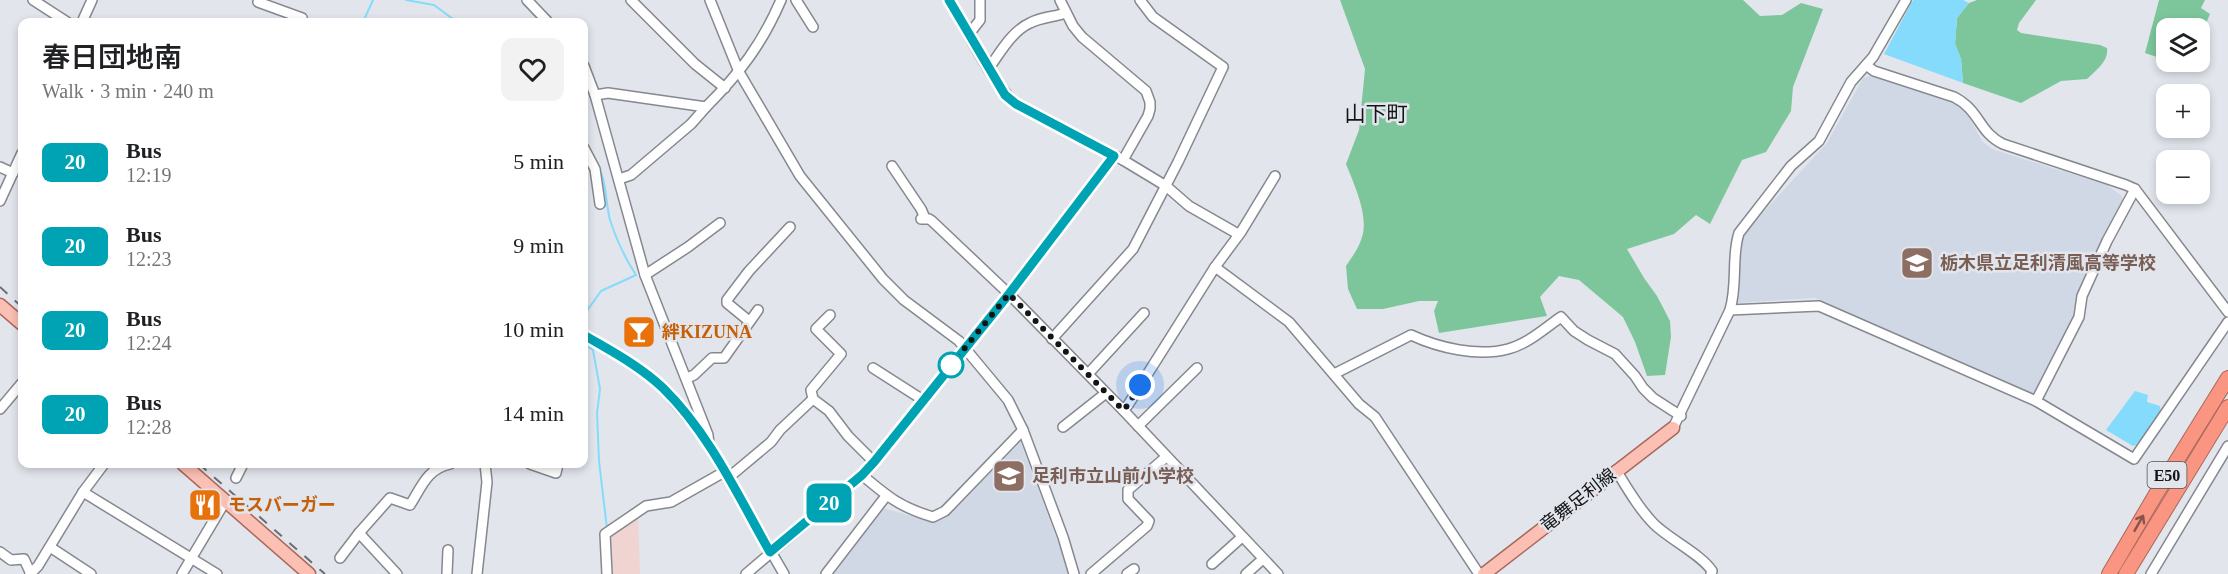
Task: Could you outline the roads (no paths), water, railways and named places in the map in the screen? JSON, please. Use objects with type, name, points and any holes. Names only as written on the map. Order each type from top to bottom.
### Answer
[{"type":"highway","name":"E50","points":[[2109,574],[2228,378]]},
{"type":"highway","name":"E50","points":[[2126,574],[2228,407]]},
{"type":"main road","points":[[0,305],[18,321]]},
{"type":"main road","name":"竜舞足利線","points":[[1483,574],[1673,428]]},
{"type":"main road","points":[[188,468],[309,574]]},
{"type":"street","points":[[33,0],[61,18]]},
{"type":"street","points":[[84,18],[92,0]]},
{"type":"street","points":[[527,0],[544,18]]},
{"type":"street","points":[[631,0],[695,64],[725,88]]},
{"type":"street","points":[[710,0],[738,72],[800,176],[858,250],[884,279],[904,300],[965,347],[1008,400],[1023,430],[1063,537],[1074,574]]},
{"type":"street","points":[[619,179],[631,175],[691,124],[725,88],[762,41],[781,0]]},
{"type":"street","points":[[796,0],[813,27]]},
{"type":"street","points":[[949,0],[1005,95],[1016,104],[1166,186],[1189,206],[1238,234]]},
{"type":"street","points":[[969,34],[980,20],[980,0]]},
{"type":"street","points":[[746,574],[862,475],[874,462],[1118,158],[1148,116],[1149,95],[1082,37],[1060,0]]},
{"type":"street","points":[[1052,339],[1128,256],[1166,186],[1223,67],[1153,17],[1140,0]]},
{"type":"street","points":[[1673,428],[1681,416],[1730,310],[1734,289],[1736,243],[1739,233],[1791,166],[1819,141],[1851,82],[1874,57],[1906,0]]},
{"type":"street","points":[[258,2],[302,18]]},
{"type":"street","points":[[989,68],[1005,44],[1025,26],[1031,22],[1066,13]]},
{"type":"street","points":[[1866,65],[1874,70],[1964,102],[1974,112],[1988,135],[2003,144],[2126,184],[2135,189],[2228,312]]},
{"type":"street","points":[[588,77],[645,275],[687,378],[708,435],[709,445]]},
{"type":"street","points":[[595,95],[608,93],[706,107]]},
{"type":"street","points":[[588,155],[596,169],[600,204]]},
{"type":"street","points":[[0,201],[18,162]]},
{"type":"street","points":[[892,166],[923,218],[929,219],[953,239],[1009,294],[1123,410],[1278,574]]},
{"type":"street","points":[[0,167],[13,173]]},
{"type":"street","points":[[1123,410],[1275,176]]},
{"type":"street","points":[[2036,401],[2079,316],[2082,296],[2107,241],[2135,189]]},
{"type":"street","points":[[645,275],[674,258],[720,223]]},
{"type":"street","points":[[749,321],[727,303],[727,300],[749,270],[790,227]]},
{"type":"street","points":[[1215,267],[1289,322],[1359,404],[1375,417],[1483,574]]},
{"type":"street","points":[[1730,310],[1819,306],[2036,401],[2134,459],[2228,322]]},
{"type":"street","points":[[687,378],[712,358],[724,358],[758,310]]},
{"type":"street","points":[[1088,374],[1144,313]]},
{"type":"street","points":[[830,315],[816,328],[841,354],[811,390],[813,399],[829,411],[848,436],[874,462]]},
{"type":"street","points":[[1334,374],[1411,335],[1447,348],[1468,351],[1508,349],[1531,338],[1561,317],[1588,340],[1615,354],[1653,398],[1681,416]]},
{"type":"street","points":[[588,337],[643,371],[662,387],[709,445],[784,574]]},
{"type":"street","points":[[873,368],[923,400]]},
{"type":"street","points":[[1138,426],[1197,368]]},
{"type":"street","points":[[0,409],[18,388]]},
{"type":"street","points":[[1064,427],[1106,393]]},
{"type":"street","points":[[607,574],[605,534],[646,506],[671,502],[726,475],[771,442],[780,430],[813,399]]},
{"type":"street","points":[[862,475],[908,510],[933,517],[945,512],[1023,430]]},
{"type":"street","points":[[2151,574],[2228,446]]},
{"type":"street","points":[[1091,574],[1147,526],[1149,521],[1128,499],[1128,490],[1166,457]]},
{"type":"street","points":[[0,552],[11,560],[24,559],[30,573],[38,566],[83,492],[101,468]]},
{"type":"street","points":[[236,478],[241,468]]},
{"type":"street","points":[[339,558],[390,498],[410,505],[436,468]]},
{"type":"street","points":[[477,574],[487,482],[485,468]]},
{"type":"street","points":[[542,468],[556,473],[557,468]]},
{"type":"street","points":[[1616,470],[1655,525],[1710,568],[1711,574]]},
{"type":"street","points":[[83,492],[217,574]]},
{"type":"street","points":[[826,574],[886,495]]},
{"type":"street","points":[[182,574],[226,500]]},
{"type":"street","points":[[359,532],[398,574]]},
{"type":"street","points":[[1212,564],[1242,537]]},
{"type":"street","points":[[50,547],[91,574]]},
{"type":"street","points":[[447,574],[448,550]]},
{"type":"street","points":[[1246,574],[1263,559]]},
{"type":"water","points":[[1913,0],[1963,0],[1969,3],[1957,18],[1955,44],[1961,59],[1963,83],[1884,54]]},
{"type":"water","points":[[2135,391],[2148,395],[2147,402],[2160,406],[2161,414],[2133,446],[2106,430]]},
{"type":"waterway","points":[[365,18],[373,0]]},
{"type":"waterway","points":[[406,0],[434,5],[452,18]]},
{"type":"waterway","points":[[588,309],[601,291],[636,275],[612,227],[602,174],[595,161]]},
{"type":"waterway","points":[[588,347],[593,350],[600,389],[597,413],[599,461],[607,529]]},
{"type":"railway","points":[[0,287],[18,303]]},
{"type":"railway","points":[[204,468],[325,574]]},
{"type":"place","name":"栃木県立足利清風高等学校","points":[[1917,263]]},
{"type":"place","name":"絆KIZUNA","points":[[639,332]]},
{"type":"place","name":"足利市立山前小学校","points":[[1009,476]]},
{"type":"place","name":"モスバーガー","points":[[205,505]]},
{"type":"district","name":"山下町","points":[[1376,114]]}]
